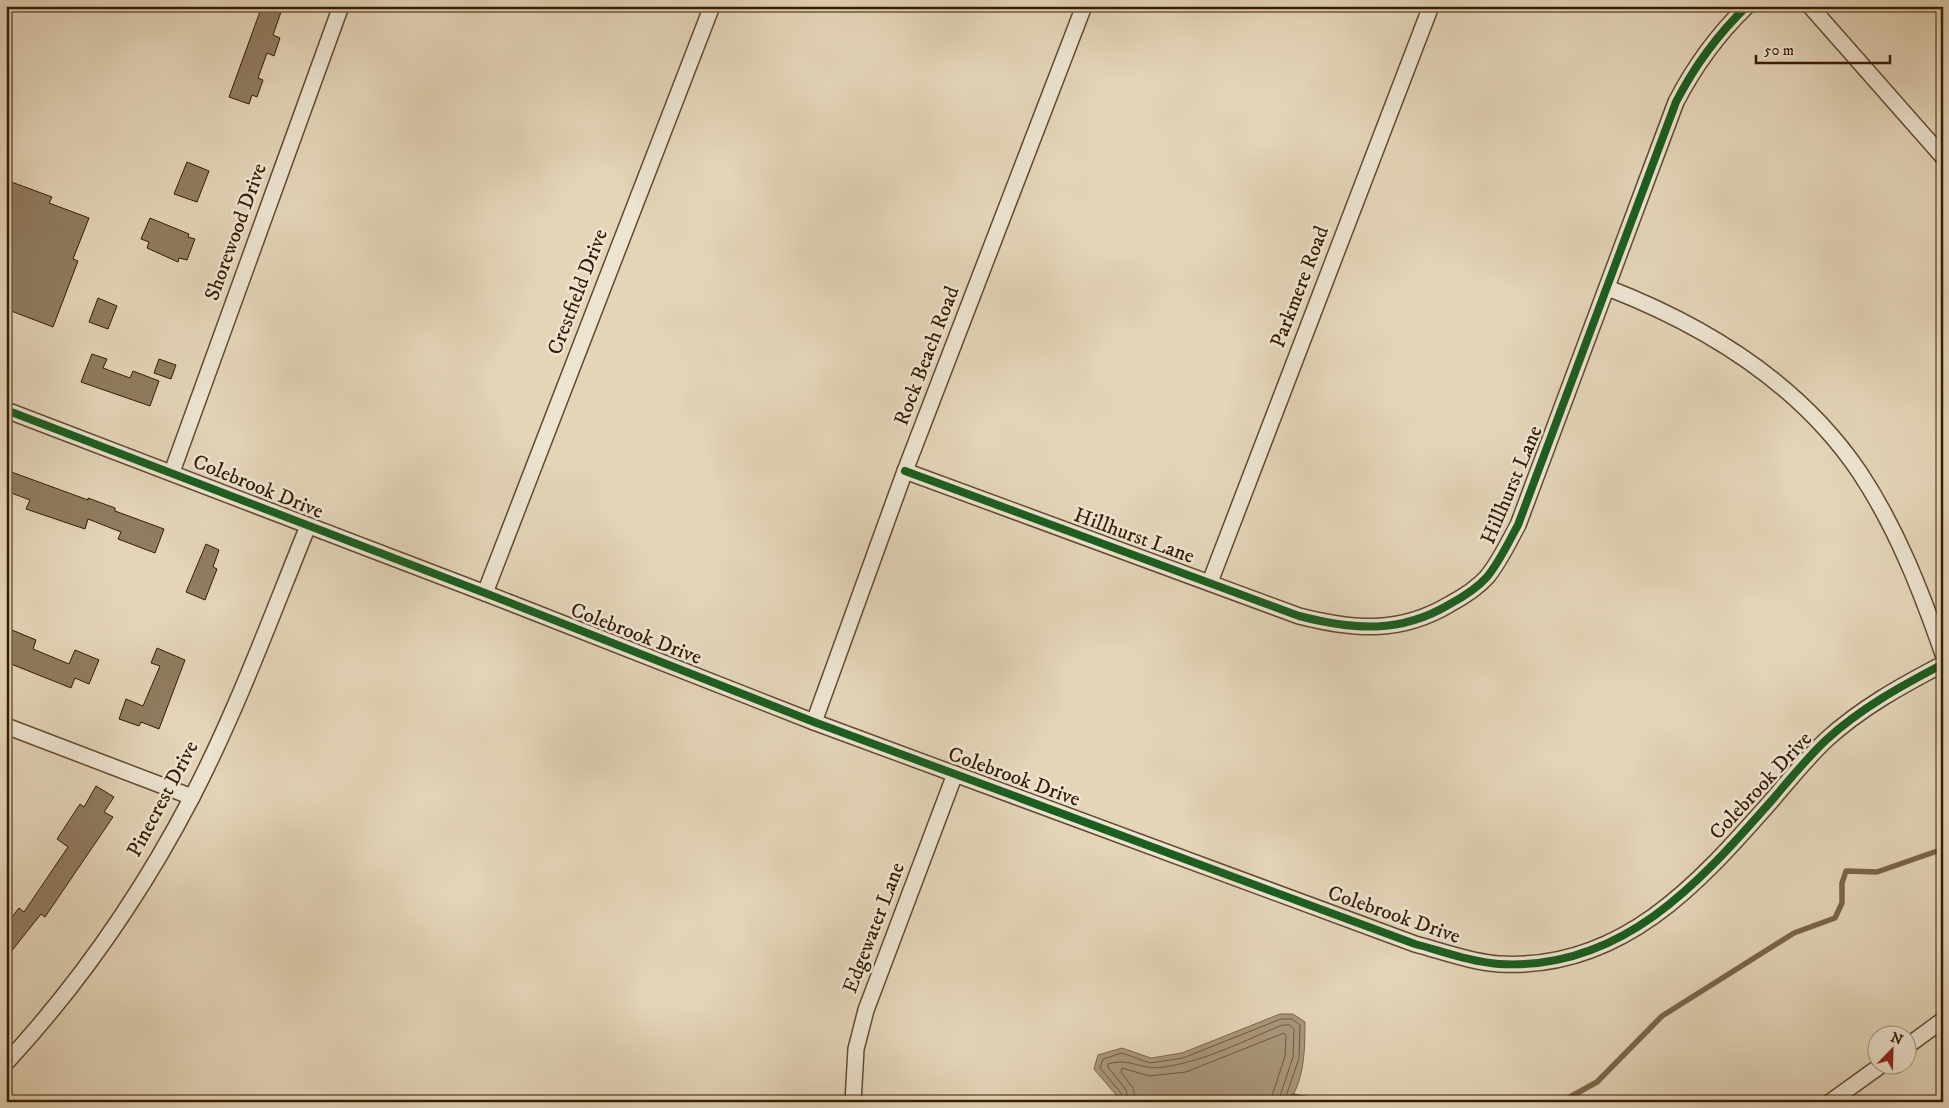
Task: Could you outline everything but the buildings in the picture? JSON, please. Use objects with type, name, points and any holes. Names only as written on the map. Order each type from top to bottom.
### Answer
[{"type":"street","name":"Shorewood Drive","points":[[172,472],[341,6]]},
{"type":"street","name":"Crestfield Drive","points":[[484,593],[712,6]]},
{"type":"street","name":"Rock Beach Road","points":[[814,722],[905,471],[1084,6]]},
{"type":"street","name":"Parkmere Road","points":[[1210,582],[1431,6]]},
{"type":"street","name":"Hillhurst Lane","points":[[905,471],[1300,616],[1336,626],[1371,628],[1408,623],[1436,613],[1465,596],[1486,578],[1500,558],[1518,525],[1676,102],[1702,56],[1720,32],[1747,6]]},
{"type":"street","points":[[1810,6],[1943,157]]},
{"type":"street","points":[[1608,288],[1650,305],[1693,326],[1737,353],[1781,386],[1820,424],[1859,472],[1886,517],[1921,590],[1943,654]]},
{"type":"street","name":"Colebrook Drive","points":[[6,410],[172,472],[814,722],[1415,944],[1490,962],[1525,963],[1559,959],[1615,941],[1661,913],[1747,828],[1809,758],[1845,724],[1903,685],[1943,664]]},
{"type":"street","name":"Pinecrest Drive","points":[[6,1063],[69,990],[119,920],[161,853],[192,797],[234,709],[308,526]]},
{"type":"street","points":[[6,726],[192,797]]},
{"type":"street","name":"Edgewater Lane","points":[[853,1102],[856,1049],[866,1010],[955,774]]},
{"type":"street","points":[[1916,1039],[1943,1020]]},
{"type":"street","points":[[1830,1102],[1866,1076]]},
{"type":"lane","points":[[6,356],[6,363]]},
{"type":"water","points":[[1280,1014],[1293,1014],[1305,1022],[1301,1075],[1293,1095],[1287,1102],[1118,1102],[1117,1096],[1094,1069],[1098,1055],[1122,1048],[1151,1058],[1182,1053]]},
{"type":"waterway","points":[[1561,1102],[1597,1082],[1662,1016],[1794,933],[1835,918],[1842,903],[1842,883],[1846,871],[1877,872],[1943,849]]},
{"type":"waterway","points":[[1293,1096],[1326,1102]]},
{"type":"cycle path","points":[[905,471],[1299,616],[1319,621],[1358,626],[1395,625],[1431,614],[1450,604],[1470,592],[1487,577],[1518,525],[1676,102],[1707,51],[1747,6]]},
{"type":"cycle path","points":[[6,410],[485,593],[814,722],[1415,944],[1488,963],[1543,962],[1583,953],[1620,937],[1654,916],[1686,890],[1716,861],[1805,761],[1839,728],[1897,689],[1943,664]]}]
